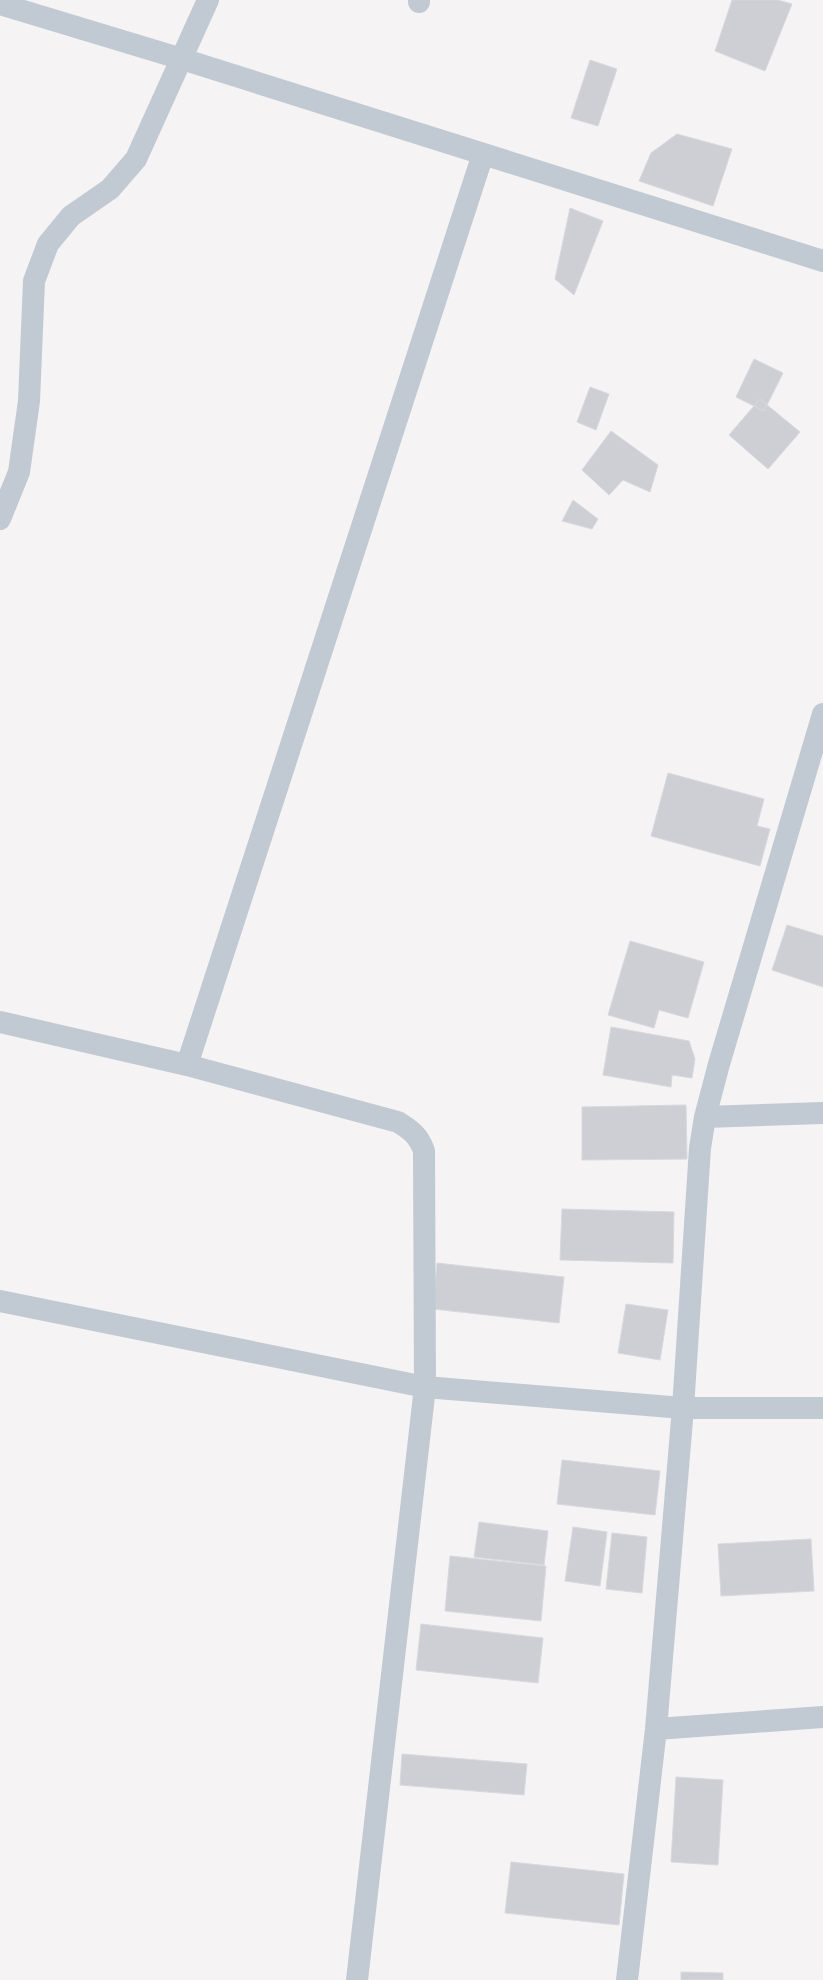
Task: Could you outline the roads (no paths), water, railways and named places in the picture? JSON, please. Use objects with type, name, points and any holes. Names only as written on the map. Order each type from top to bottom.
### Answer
[{"type":"street","points":[[0,519],[19,472],[30,401],[34,281],[48,244],[71,216],[110,190],[136,159],[208,0]]},
{"type":"street","points":[[0,4],[182,59],[823,262]]},
{"type":"street","points":[[187,1065],[483,154]]},
{"type":"street","points":[[627,1980],[656,1729],[683,1408],[698,1175],[705,1117],[719,1064],[823,714]]},
{"type":"street","points":[[0,1022],[187,1065],[398,1122],[411,1130],[420,1139],[424,1151],[425,1387],[357,1980]]},
{"type":"street","points":[[705,1117],[823,1113]]},
{"type":"street","points":[[0,1302],[425,1387],[683,1408],[823,1408]]},
{"type":"street","points":[[656,1729],[823,1717]]}]
